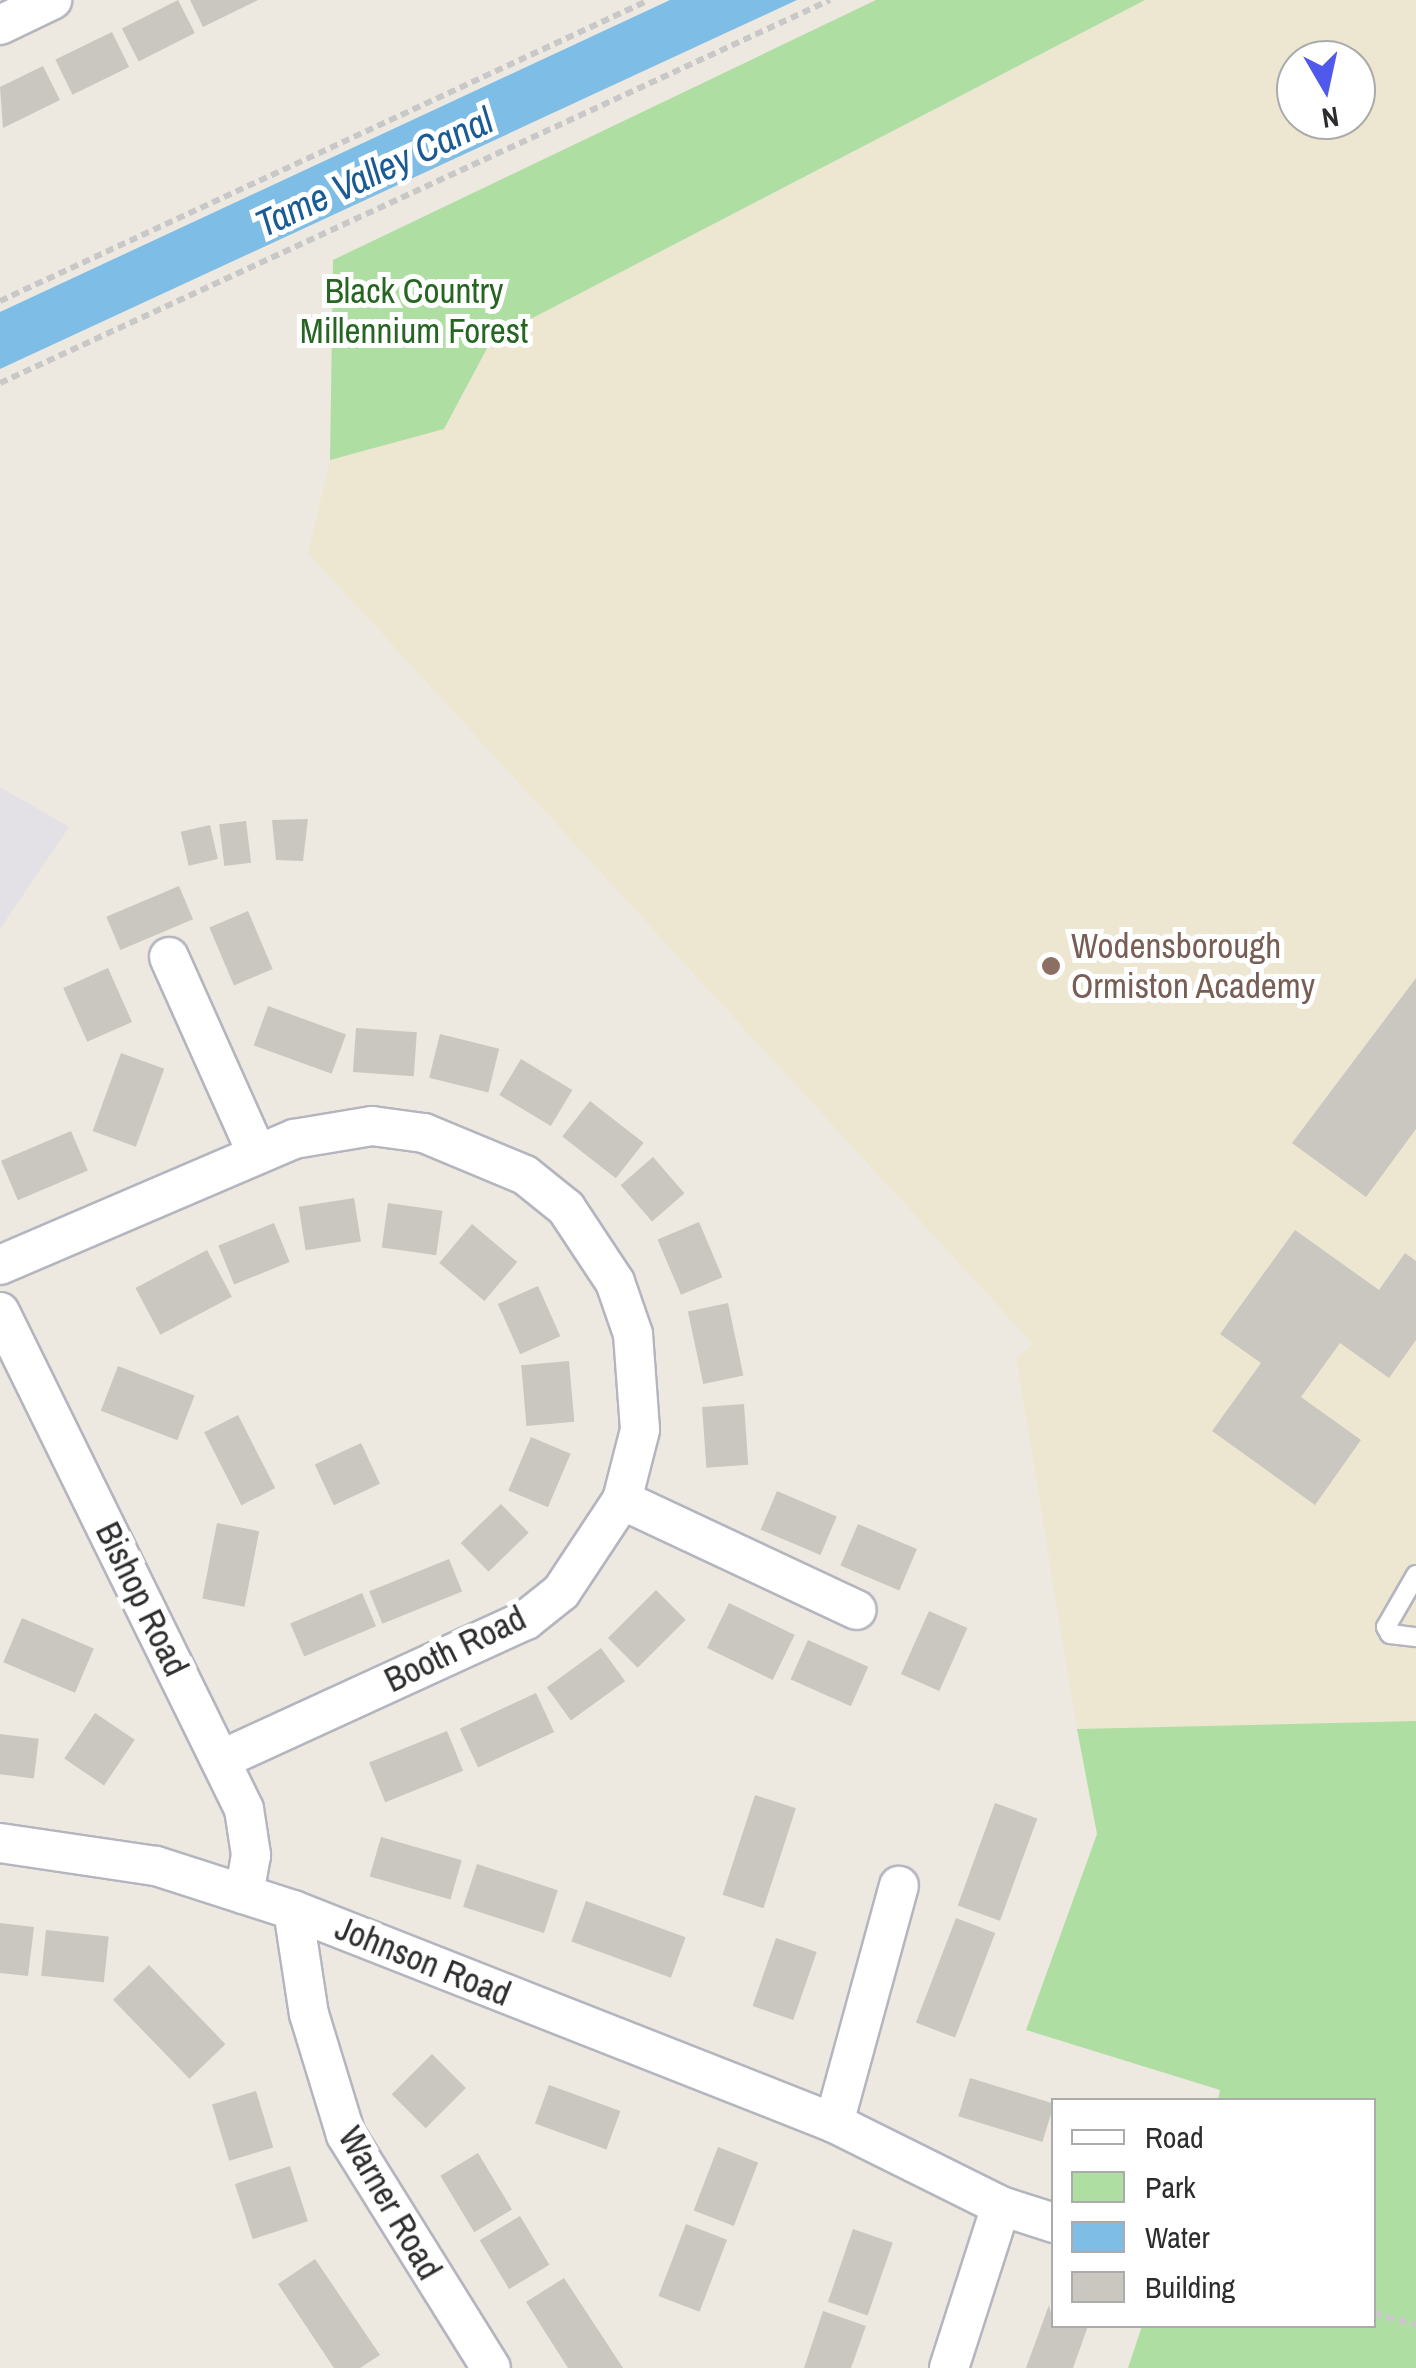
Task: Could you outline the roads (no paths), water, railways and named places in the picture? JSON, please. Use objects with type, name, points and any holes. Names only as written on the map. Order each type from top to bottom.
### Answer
[{"type":"street","points":[[0,25],[52,0]]},
{"type":"street","points":[[168,957],[256,1154]]},
{"type":"street","name":"Booth Road","points":[[0,1265],[256,1154],[336,1128],[424,1133],[525,1175],[566,1208],[615,1282],[633,1334],[640,1430],[622,1500],[562,1592],[526,1620],[222,1759]]},
{"type":"street","name":"Bishop Road","points":[[0,1312],[222,1759],[250,1832],[244,1894]]},
{"type":"street","points":[[622,1500],[856,1610]]},
{"type":"street","name":"Johnson Road","points":[[0,1844],[156,1866],[293,1910],[834,2123],[1001,2206],[1051,2221]]},
{"type":"street","points":[[834,2123],[899,1886]]},
{"type":"street","name":"Warner Road","points":[[293,1910],[309,2014],[346,2135],[492,2368]]},
{"type":"street","points":[[948,2368],[1001,2206]]},
{"type":"lane","points":[[1416,1576],[1386,1627],[1390,1634],[1416,1637]]},
{"type":"water","name":"Tame Valley Canal","points":[[670,0],[797,0],[0,369],[0,312]]},
{"type":"place","name":"Wodensborough Ormiston Academy","points":[[1051,966]]},
{"type":"park label","name":"Black Country Millennium Forest","points":[[414,311]]}]
